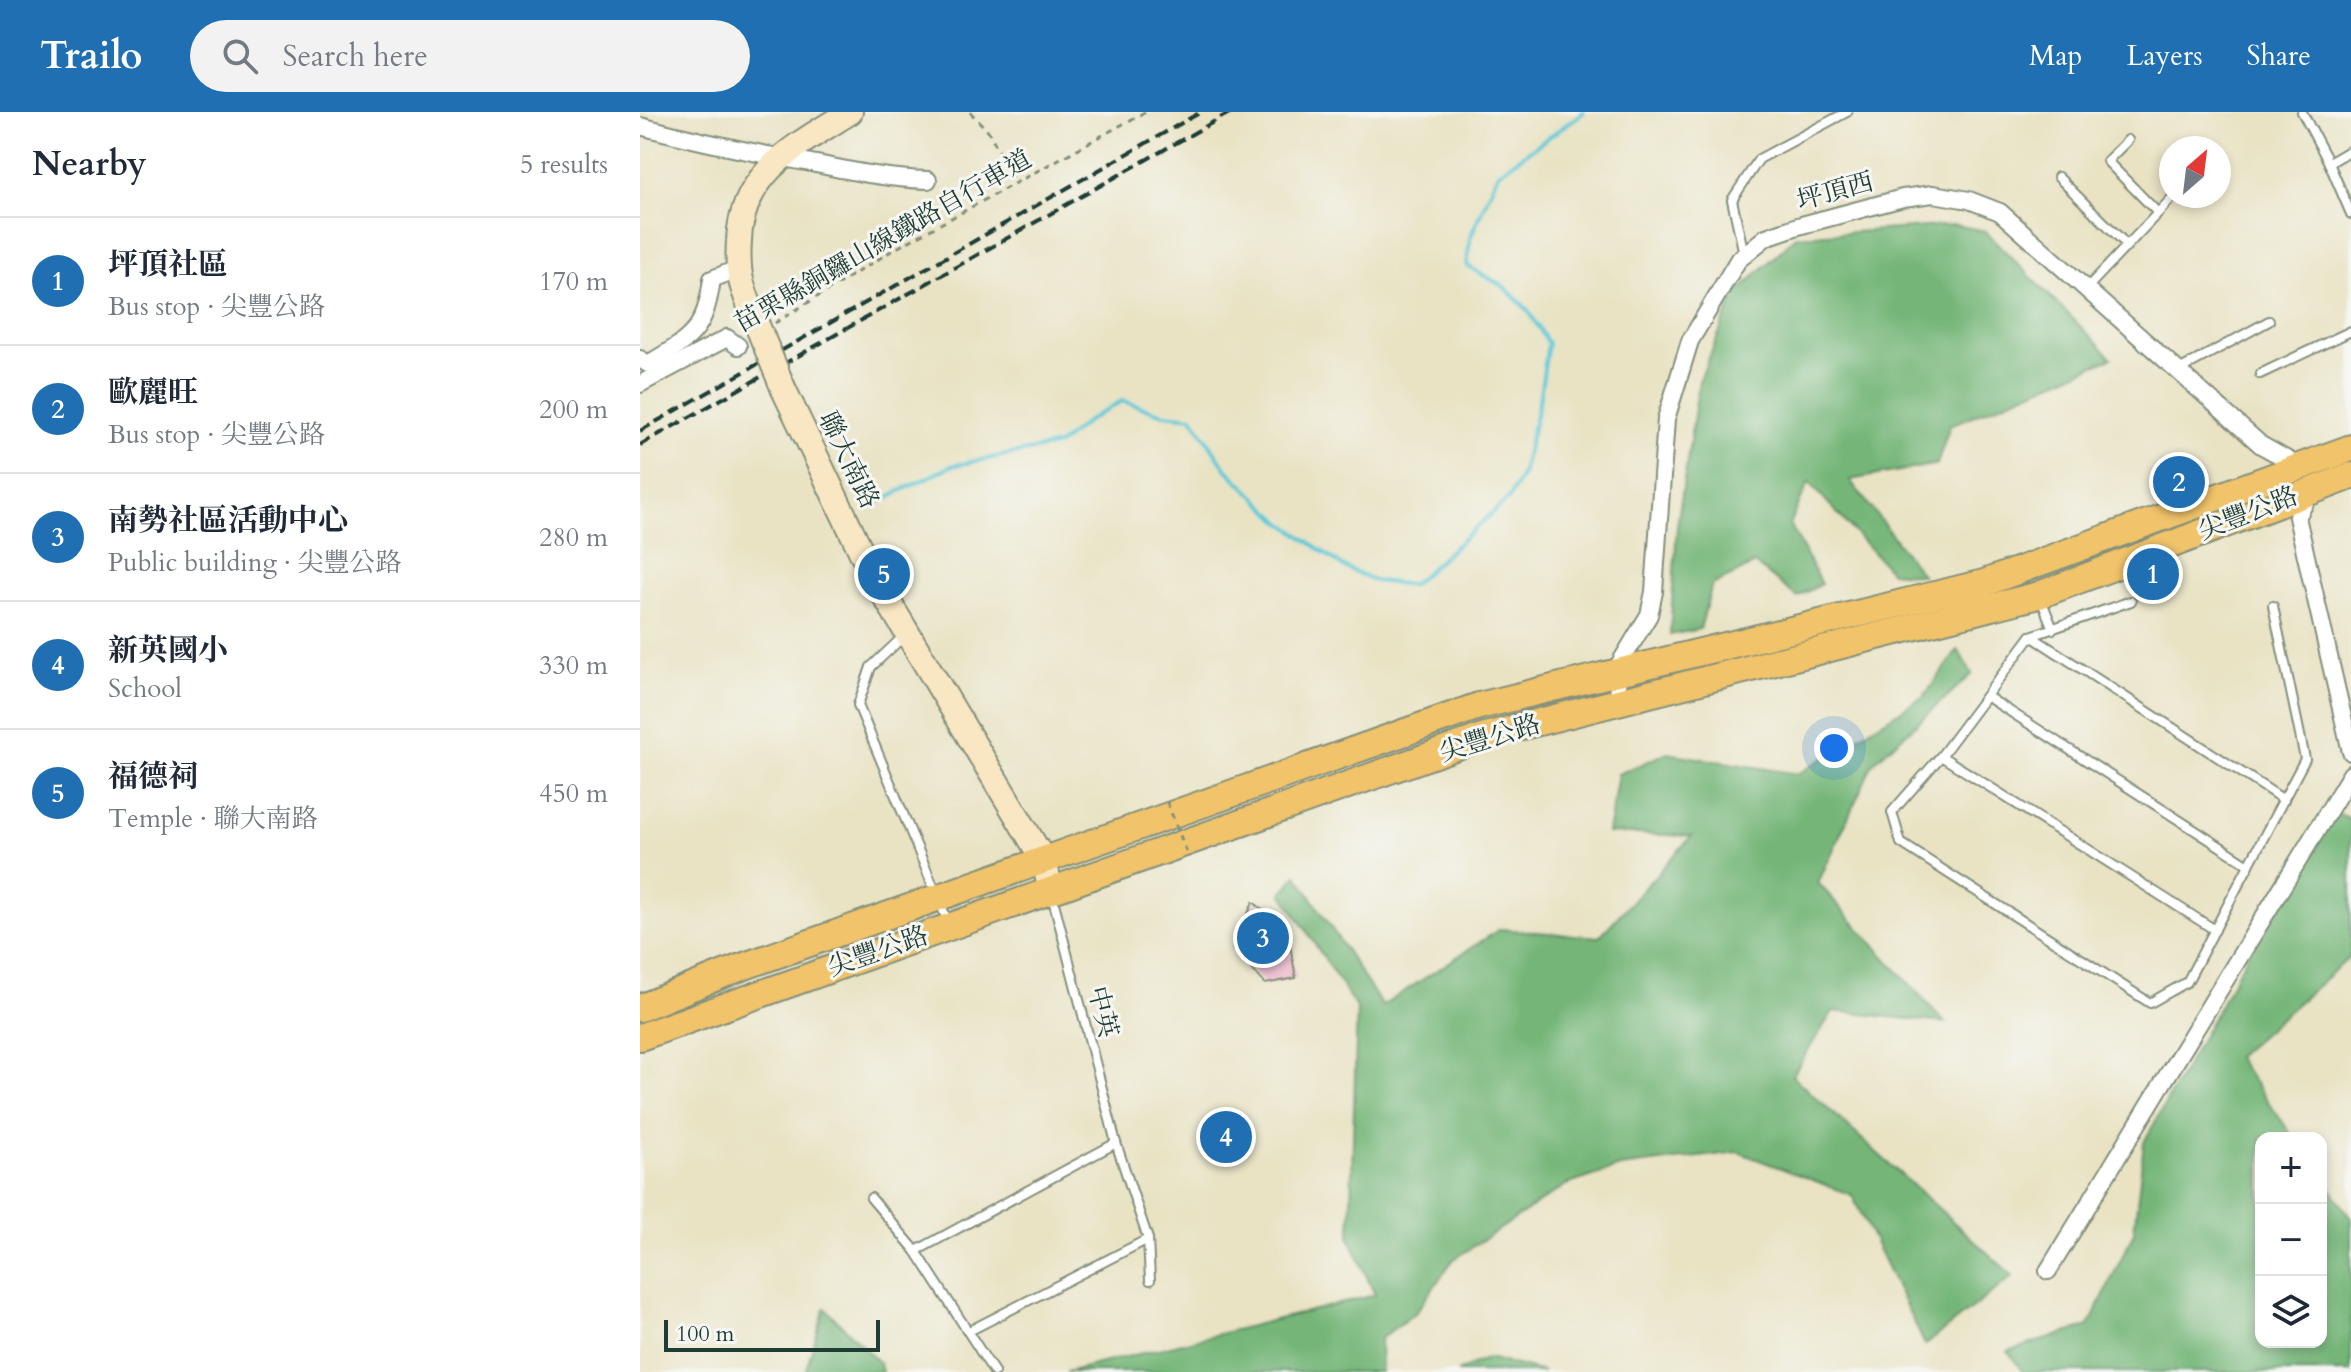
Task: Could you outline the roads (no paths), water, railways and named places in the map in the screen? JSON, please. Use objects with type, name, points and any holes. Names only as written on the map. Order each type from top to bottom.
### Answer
[{"type":"main road","name":"尖豐公路","points":[[640,1037],[1051,891],[1181,852],[1488,735],[2039,595],[2307,477],[2351,448]]},
{"type":"main road","name":"尖豐公路","points":[[640,1008],[739,968],[1044,861],[1164,811],[1479,706],[1984,583],[2307,477],[2351,476]]},
{"type":"street","name":"聯大南路","points":[[850,112],[803,142],[756,183],[745,203],[739,225],[741,282],[784,390],[873,576],[1044,861],[1051,891]]},
{"type":"street","points":[[640,126],[701,143],[897,179],[928,180]]},
{"type":"street","name":"坪頂西","points":[[1614,673],[1649,615],[1654,592],[1666,419],[1690,341],[1738,260],[1766,237],[1798,226],[1903,198],[1933,194],[1969,200],[2000,212],[2261,445],[2307,477]]},
{"type":"street","points":[[640,359],[648,364],[681,345],[696,331],[705,316],[712,279],[740,268]]},
{"type":"street","points":[[640,384],[727,338],[738,346]]},
{"type":"street","points":[[2307,477],[2297,517],[2351,752]]},
{"type":"street","points":[[1614,673],[1622,703]]},
{"type":"street","points":[[2048,1271],[2351,774]]},
{"type":"lane","points":[[1745,255],[1732,200],[1759,159],[1847,112]]},
{"type":"lane","points":[[2302,112],[2351,214]]},
{"type":"lane","points":[[2128,140],[2107,161],[2158,213]]},
{"type":"lane","points":[[2329,163],[2351,150]]},
{"type":"lane","points":[[2058,177],[2127,245]]},
{"type":"lane","points":[[2087,288],[2163,208]]},
{"type":"lane","points":[[2178,371],[2269,321]]},
{"type":"lane","points":[[2260,374],[2351,331]]},
{"type":"lane","points":[[2039,595],[2053,629]]},
{"type":"lane","points":[[2131,601],[2031,636],[1941,756],[1892,812],[1901,843],[2150,1003],[2187,982],[2305,759],[2273,606]]},
{"type":"lane","points":[[907,633],[871,667],[858,705],[950,926]]},
{"type":"lane","points":[[2031,636],[2284,800]]},
{"type":"lane","points":[[1986,696],[2249,865]]},
{"type":"lane","points":[[1941,756],[2215,930]]},
{"type":"lane","points":[[1164,811],[1181,852]]},
{"type":"lane","name":"中英","points":[[1051,891],[1116,1143],[1148,1239],[1150,1280]]},
{"type":"lane","points":[[916,1251],[1116,1143]]},
{"type":"lane","points":[[871,1198],[916,1251],[994,1372]]},
{"type":"lane","points":[[969,1331],[1148,1239]]},
{"type":"waterway","points":[[866,508],[951,466],[1058,445],[1089,420],[1122,401],[1164,414],[1192,417],[1227,470],[1279,520],[1344,567],[1375,581],[1412,585],[1509,498],[1522,474],[1539,402],[1548,343],[1528,310],[1503,286],[1467,266],[1470,238],[1498,173],[1584,112]]},
{"type":"railway","points":[[640,431],[1201,112]]},
{"type":"railway","points":[[640,445],[1231,112]]},
{"type":"place","name":"歐麗旺","points":[[2179,482]]},
{"type":"place","name":"福德祠","points":[[884,574]]},
{"type":"place","name":"坪頂社區","points":[[2153,574]]},
{"type":"place","name":"南勢社區活動中心","points":[[1263,938]]},
{"type":"place","name":"新英國小","points":[[1226,1137]]}]
